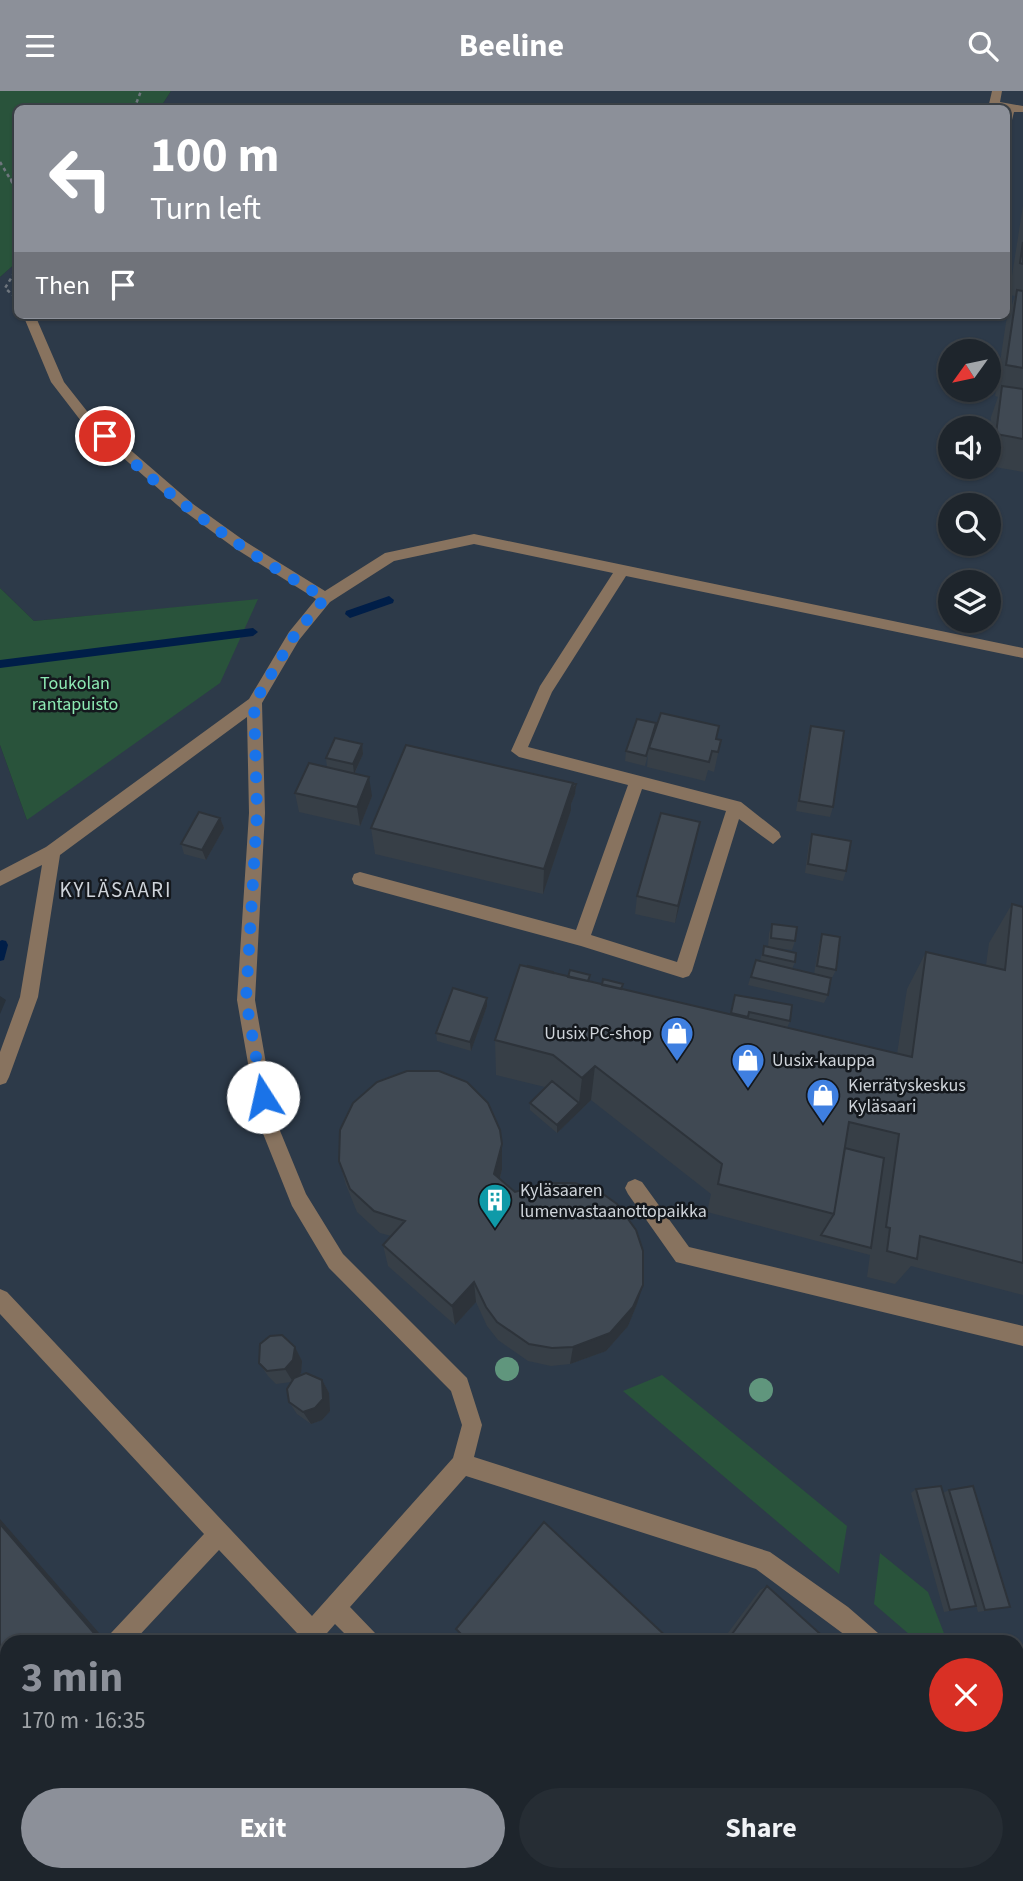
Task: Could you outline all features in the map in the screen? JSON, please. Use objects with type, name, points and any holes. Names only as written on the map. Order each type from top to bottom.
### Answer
[{"type":"lane","points":[[31,319],[49,367],[71,403],[130,460],[178,502],[245,552],[325,598]]},
{"type":"lane","points":[[0,879],[52,852],[254,703],[294,636],[325,598],[390,557],[474,539],[1023,653]]},
{"type":"lane","points":[[622,570],[545,690],[519,751],[636,784],[735,807],[773,838]]},
{"type":"lane","points":[[254,703],[257,813],[246,1000],[267,1121],[299,1200],[336,1261],[460,1385],[472,1425],[462,1464],[311,1635]]},
{"type":"lane","points":[[581,939],[636,784]]},
{"type":"lane","points":[[360,879],[581,939],[683,971],[735,807]]},
{"type":"lane","points":[[0,1077],[29,997],[52,852]]},
{"type":"lane","points":[[635,1188],[683,1255],[1023,1336]]},
{"type":"lane","points":[[0,1299],[220,1532],[307,1635]]},
{"type":"lane","points":[[462,1464],[762,1560],[840,1615],[863,1635]]},
{"type":"lane","points":[[125,1635],[220,1532]]},
{"type":"lane","points":[[334,1607],[362,1635]]},
{"type":"path","points":[[0,162],[14,186]]},
{"type":"path","points":[[10,180],[14,179]]},
{"type":"path","points":[[3,288],[14,273]]},
{"type":"shaded area","points":[[171,91],[1023,91],[1023,1635],[0,1635],[0,1014],[6,1000],[0,996],[0,745],[27,820],[257,600],[34,621],[0,588],[0,277],[14,265],[14,319],[1010,319],[1010,105],[162,105]]},
{"type":"green space","points":[[0,91],[171,91],[162,105],[14,105],[14,265],[0,277]]},
{"type":"green space","name":"Toukolan rantapuisto","points":[[0,588],[34,621],[258,599],[220,683],[27,820],[0,745]]},
{"type":"green space","points":[[662,1375],[847,1526],[839,1574],[623,1391]]},
{"type":"green space","points":[[880,1553],[928,1592],[945,1635],[910,1635],[874,1604]]},
{"type":"building","points":[[1023,242],[1023,264],[1020,263]]},
{"type":"building","points":[[1017,290],[1023,291],[1023,368],[1006,365]]},
{"type":"building","points":[[1002,386],[1023,389],[1023,439],[1001,435],[1001,416],[998,416]]},
{"type":"building","points":[[661,713],[719,726],[716,739],[721,740],[718,752],[712,751],[709,762],[649,748]]},
{"type":"building","points":[[637,719],[656,723],[646,756],[626,751]]},
{"type":"building","points":[[811,726],[844,731],[833,807],[799,801]]},
{"type":"building","points":[[335,738],[362,744],[353,764],[326,758]]},
{"type":"building","points":[[406,745],[573,783],[544,869],[371,828]]},
{"type":"building","points":[[309,763],[369,777],[357,807],[295,793]]},
{"type":"building","points":[[199,812],[220,818],[202,850],[181,844]]},
{"type":"building","points":[[661,813],[700,822],[678,906],[637,896]]},
{"type":"building","points":[[812,834],[851,841],[846,871],[808,864]]},
{"type":"building","name":"Kierrätyskeskus Kyläsaari","points":[[1012,904],[1023,907],[1023,1263],[920,1236],[917,1259],[887,1251],[890,1228],[886,1227],[899,1134],[849,1122],[834,1214],[718,1184],[722,1164],[595,1066],[582,1078],[553,1055],[495,1040],[520,965],[912,1057],[926,952],[1005,970]]},
{"type":"building","points":[[772,924],[797,927],[795,941],[771,938]]},
{"type":"building","points":[[822,934],[840,937],[836,970],[817,966]]},
{"type":"building","points":[[764,946],[796,953],[795,962],[763,955]]},
{"type":"building","points":[[756,960],[831,978],[828,995],[751,977]]},
{"type":"building","points":[[570,970],[590,975],[588,981],[568,977]]},
{"type":"building","points":[[603,979],[623,984],[621,989],[602,985]]},
{"type":"building","points":[[453,988],[487,998],[470,1042],[436,1033]]},
{"type":"building","points":[[735,995],[792,1005],[790,1021],[749,1012],[748,1017],[731,1013]]},
{"type":"building","name":"Kyläsaaren lumenvastaanottopaikka","points":[[407,1071],[439,1071],[467,1082],[488,1103],[500,1130],[502,1144],[494,1174],[515,1192],[545,1183],[575,1183],[603,1194],[617,1204],[636,1230],[643,1251],[643,1285],[633,1307],[610,1333],[573,1347],[552,1348],[529,1344],[497,1322],[474,1282],[452,1306],[383,1245],[405,1221],[374,1211],[350,1189],[339,1161],[340,1130],[353,1103],[377,1082]]},
{"type":"building","points":[[552,1081],[579,1103],[557,1125],[530,1103]]},
{"type":"building","points":[[845,1148],[884,1158],[871,1248],[821,1235],[834,1214]]},
{"type":"building","points":[[282,1335],[295,1347],[293,1360],[285,1369],[267,1371],[259,1363],[260,1344],[270,1336]]},
{"type":"building","points":[[306,1373],[322,1380],[323,1399],[315,1408],[303,1412],[289,1402],[287,1389],[294,1378]]},
{"type":"building","points":[[941,1486],[976,1606],[950,1610],[916,1489]]},
{"type":"building","points":[[973,1486],[1010,1607],[985,1610],[949,1490]]},
{"type":"building","points":[[544,1522],[665,1635],[462,1635],[456,1629]]},
{"type":"building","points":[[0,1524],[96,1635],[0,1635]]},
{"type":"building","points":[[767,1586],[821,1635],[731,1635]]},
{"type":"waterway","points":[[350,614],[389,600]]},
{"type":"waterway","points":[[0,664],[253,632]]},
{"type":"waterway","points":[[0,956],[2,945]]},
{"type":"place","name":"Uusix PC-shop","points":[[677,1063]]},
{"type":"place","name":"Uusix-kauppa","points":[[748,1090]]},
{"type":"place","name":"Kierrätyskeskus Kyläsaari","points":[[823,1125]]},
{"type":"place","name":"Kyläsaaren lumenvastaanottopaikka","points":[[495,1230]]},
{"type":"district","name":"KYLÄSAARI","points":[[116,890]]},
{"type":"route","points":[[105,436],[200,519],[245,552],[325,598],[294,636],[254,703],[257,813],[246,1000],[263,1097]]}]
